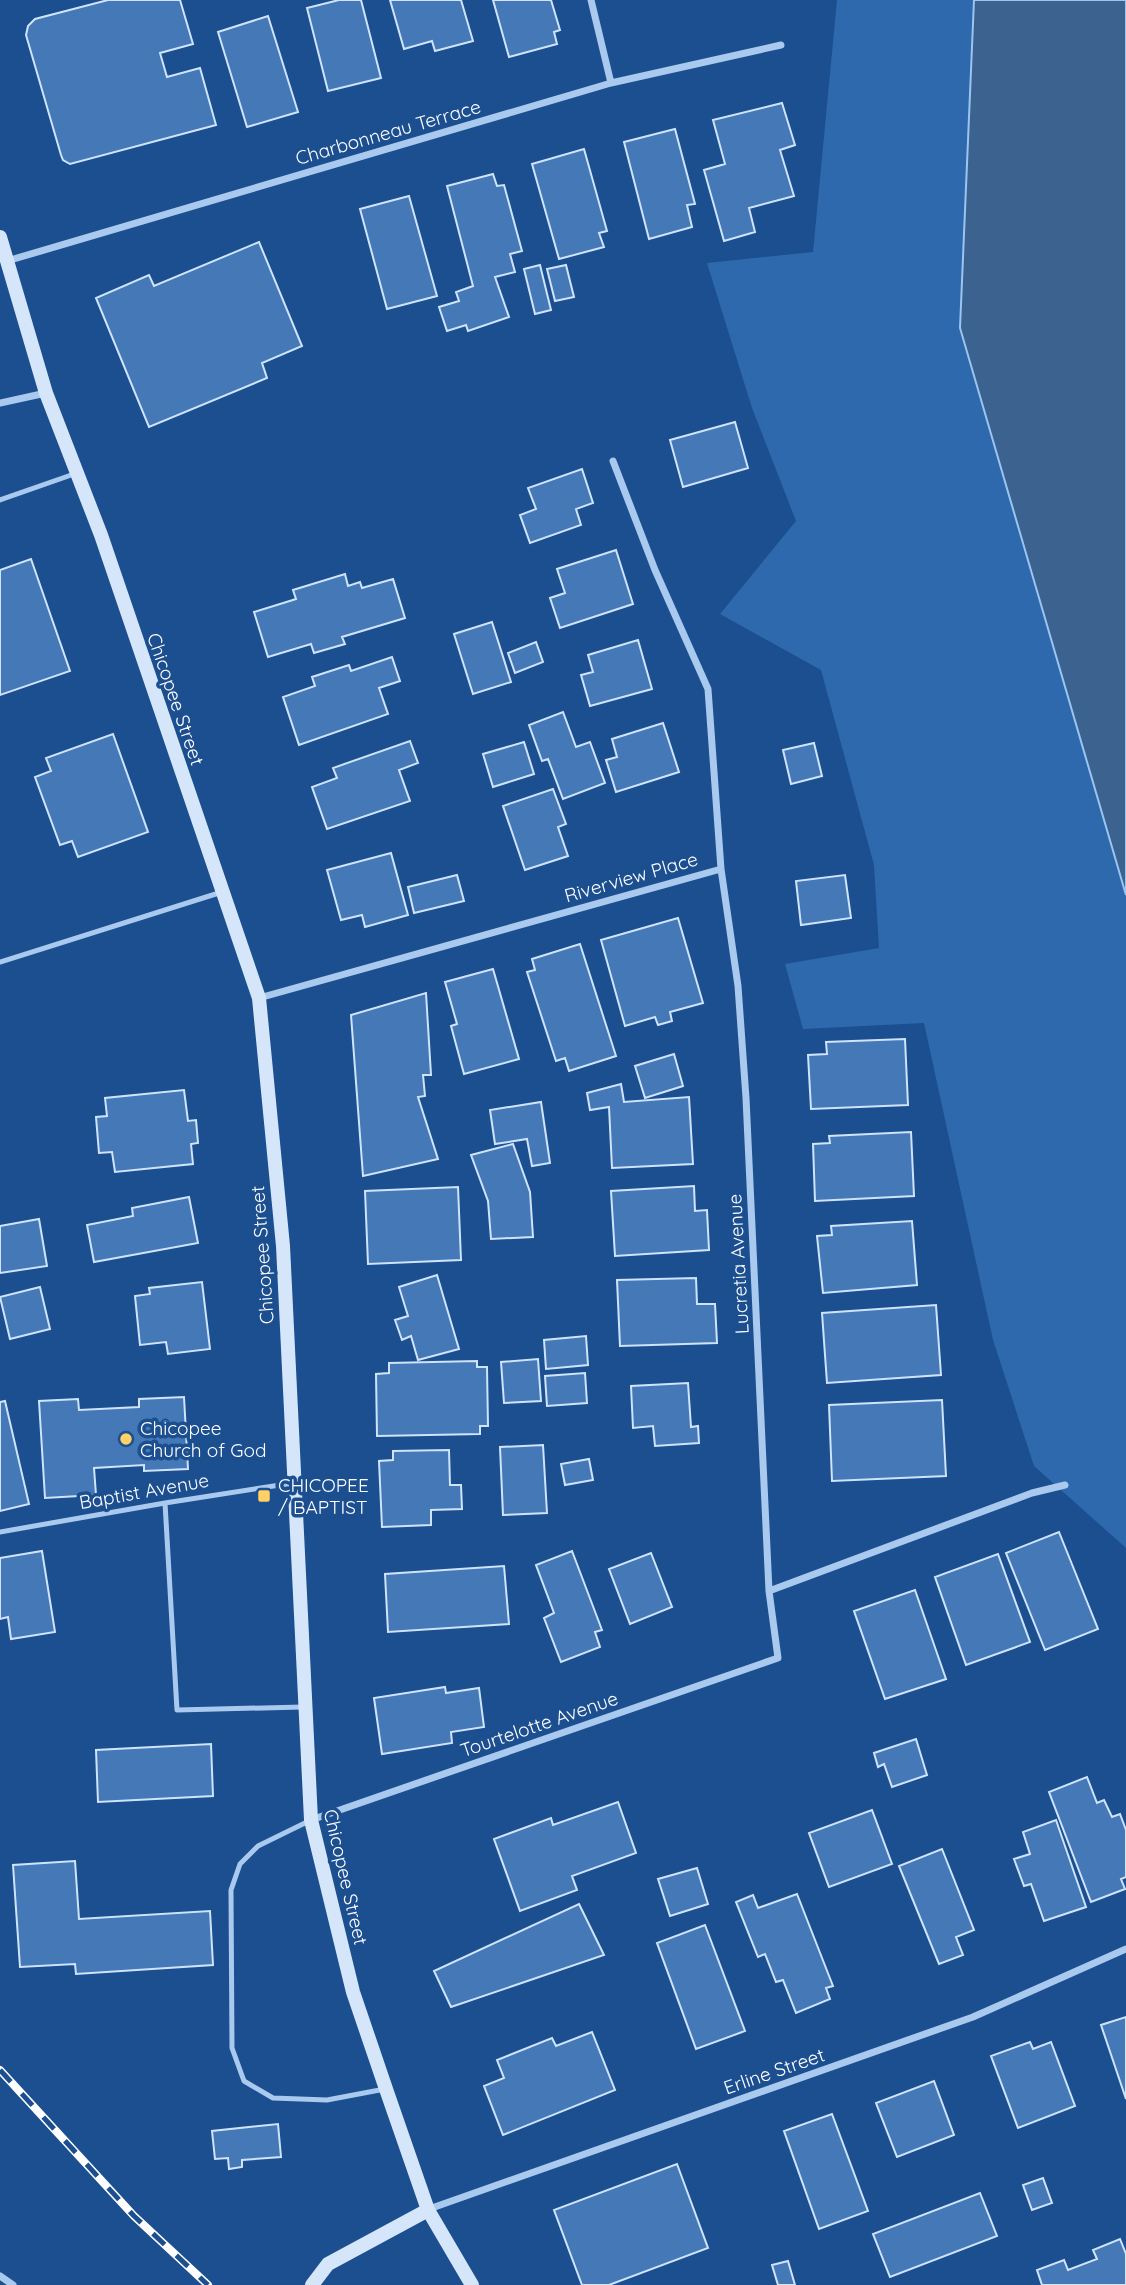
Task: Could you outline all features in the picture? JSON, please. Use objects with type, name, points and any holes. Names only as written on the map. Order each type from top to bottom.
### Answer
[{"type":"main road","name":"Chicopee Street","points":[[0,237],[46,393],[101,535],[259,998],[283,1246],[311,1820],[353,1992],[386,2089],[428,2210],[472,2285]]},
{"type":"main road","points":[[312,2285],[328,2264],[428,2210]]},
{"type":"street","points":[[591,0],[611,83]]},
{"type":"street","name":"Charbonneau Terrace","points":[[7,261],[611,83],[782,45]]},
{"type":"street","points":[[0,403],[46,393]]},
{"type":"street","name":"Riverview Place","points":[[259,998],[721,869],[708,690],[655,570],[613,461]]},
{"type":"street","name":"Lucretia Avenue","points":[[721,869],[738,986],[746,1098],[769,1591],[778,1658]]},
{"type":"street","points":[[769,1591],[1032,1493],[1065,1485]]},
{"type":"street","name":"Tourtelotte Avenue","points":[[311,1820],[778,1658]]},
{"type":"street","name":"Erline Street","points":[[428,2210],[973,2017],[1126,1949]]},
{"type":"street","points":[[0,2276],[13,2285]]},
{"type":"lane","points":[[0,500],[77,473]]},
{"type":"lane","points":[[0,962],[222,892]]},
{"type":"lane","name":"Baptist Avenue","points":[[0,1532],[293,1483]]},
{"type":"lane","points":[[165,1503],[177,1710],[305,1707]]},
{"type":"lane","points":[[311,1820],[258,1846],[240,1864],[230,1890],[232,2048],[244,2081],[273,2098],[327,2100],[386,2089]]},
{"type":"shaded area","points":[[837,0],[974,0],[960,328],[1126,895],[1126,1548],[1034,1466],[993,1340],[924,1023],[803,1029],[785,964],[879,948],[874,865],[821,670],[720,614],[796,521],[752,408],[707,263],[813,252]]},
{"type":"shaded area","points":[[974,0],[1126,0],[1126,895],[960,328]]},
{"type":"building","points":[[108,0],[180,0],[193,44],[160,53],[167,77],[200,68],[216,125],[70,164],[63,160],[61,155],[26,35],[28,26],[35,19]]},
{"type":"building","points":[[339,0],[361,0],[381,78],[328,91],[307,8]]},
{"type":"building","points":[[390,0],[461,0],[473,41],[435,51],[432,41],[404,49]]},
{"type":"building","points":[[493,0],[551,0],[560,30],[554,32],[557,44],[509,57]]},
{"type":"building","points":[[268,16],[298,112],[247,127],[218,32]]},
{"type":"building","points":[[782,103],[795,145],[780,150],[794,196],[749,208],[755,232],[724,241],[704,170],[725,164],[713,120]]},
{"type":"building","points":[[675,129],[695,204],[687,205],[692,227],[649,239],[624,142]]},
{"type":"building","points":[[584,149],[607,231],[599,233],[604,247],[559,259],[532,164]]},
{"type":"building","points":[[493,174],[497,186],[504,185],[522,251],[510,254],[515,272],[495,277],[509,317],[468,331],[466,325],[447,331],[439,307],[459,301],[456,292],[473,286],[447,186]]},
{"type":"building","points":[[409,196],[437,296],[387,309],[360,209]]},
{"type":"building","points":[[259,242],[302,346],[262,363],[267,378],[149,427],[96,298],[149,275],[154,286]]},
{"type":"building","points":[[540,265],[551,310],[535,314],[524,269]]},
{"type":"building","points":[[566,265],[574,297],[555,301],[547,269]]},
{"type":"building","points":[[735,422],[748,468],[683,487],[670,440]]},
{"type":"building","points":[[582,469],[593,503],[576,509],[581,525],[530,543],[520,515],[536,509],[528,488]]},
{"type":"building","points":[[616,550],[633,604],[560,628],[550,598],[565,593],[557,569]]},
{"type":"building","points":[[31,559],[70,671],[0,695],[0,570]]},
{"type":"building","points":[[345,574],[348,586],[360,582],[362,588],[393,579],[405,618],[342,637],[345,644],[314,653],[311,644],[268,657],[254,612],[296,599],[293,590]]},
{"type":"building","points":[[492,622],[511,682],[473,694],[454,634]]},
{"type":"building","points":[[638,640],[652,689],[590,706],[581,675],[593,672],[588,655]]},
{"type":"building","points":[[536,642],[543,662],[515,673],[508,653]]},
{"type":"building","points":[[392,657],[400,681],[379,688],[388,714],[299,745],[283,697],[315,686],[312,677],[349,665],[351,671]]},
{"type":"building","points":[[563,712],[576,747],[590,742],[605,783],[563,799],[548,759],[542,761],[529,725]]},
{"type":"building","points":[[663,723],[679,772],[616,792],[606,760],[617,757],[612,739]]},
{"type":"building","points":[[113,734],[148,832],[78,857],[72,841],[60,845],[35,777],[51,771],[46,758]]},
{"type":"building","points":[[410,741],[418,763],[399,770],[410,801],[327,829],[312,787],[337,778],[333,768]]},
{"type":"building","points":[[524,742],[534,774],[493,787],[483,754]]},
{"type":"building","points":[[814,743],[822,776],[791,784],[783,750]]},
{"type":"building","points":[[553,789],[566,824],[558,827],[568,856],[525,870],[503,806]]},
{"type":"building","points":[[391,853],[408,915],[365,927],[362,915],[341,920],[327,870]]},
{"type":"building","points":[[457,875],[464,901],[414,913],[408,887]]},
{"type":"building","points":[[845,875],[851,918],[801,925],[796,881]]},
{"type":"building","points":[[678,918],[703,1003],[670,1012],[672,1021],[658,1025],[655,1017],[625,1026],[601,940]]},
{"type":"building","points":[[580,944],[616,1056],[569,1071],[565,1058],[556,1061],[527,972],[535,970],[532,959]]},
{"type":"building","points":[[493,969],[519,1059],[464,1074],[451,1026],[457,1024],[445,982]]},
{"type":"building","points":[[426,993],[431,1075],[423,1075],[425,1096],[418,1097],[438,1159],[363,1176],[351,1015]]},
{"type":"building","points":[[905,1039],[908,1105],[811,1109],[808,1055],[827,1054],[826,1042]]},
{"type":"building","points":[[674,1054],[683,1086],[645,1098],[635,1066]]},
{"type":"building","points":[[621,1084],[624,1102],[689,1097],[693,1164],[612,1168],[609,1107],[590,1110],[587,1093]]},
{"type":"building","points":[[184,1090],[188,1121],[196,1120],[198,1143],[191,1144],[193,1164],[115,1172],[112,1152],[99,1153],[96,1117],[107,1116],[105,1098]]},
{"type":"building","points":[[541,1102],[550,1163],[532,1166],[527,1139],[495,1144],[490,1110]]},
{"type":"building","points":[[911,1132],[914,1196],[815,1201],[813,1144],[830,1143],[829,1136]]},
{"type":"building","points":[[513,1144],[530,1192],[533,1237],[491,1239],[488,1201],[471,1155]]},
{"type":"building","points":[[694,1186],[695,1211],[707,1210],[709,1250],[615,1256],[611,1191]]},
{"type":"building","points":[[458,1187],[461,1260],[368,1264],[365,1191]]},
{"type":"building","points":[[189,1197],[198,1243],[94,1262],[87,1225],[133,1216],[132,1208]]},
{"type":"building","points":[[39,1219],[47,1266],[0,1273],[0,1226]]},
{"type":"building","points":[[912,1221],[917,1285],[823,1293],[817,1236],[832,1235],[831,1226]]},
{"type":"building","points":[[437,1275],[459,1349],[418,1360],[411,1336],[402,1340],[395,1320],[408,1316],[399,1287]]},
{"type":"building","points":[[696,1278],[697,1304],[715,1304],[717,1343],[620,1346],[617,1280]]},
{"type":"building","points":[[202,1282],[210,1349],[168,1354],[166,1342],[140,1345],[135,1296],[150,1294],[149,1288]]},
{"type":"building","points":[[40,1287],[50,1329],[10,1339],[0,1297]]},
{"type":"building","points":[[936,1305],[941,1375],[827,1383],[822,1313]]},
{"type":"building","points":[[586,1336],[588,1365],[546,1369],[544,1340]]},
{"type":"building","points":[[538,1359],[541,1401],[504,1403],[501,1362]]},
{"type":"building","points":[[477,1361],[477,1367],[487,1367],[488,1426],[480,1426],[480,1434],[377,1436],[376,1374],[389,1373],[389,1363]]},
{"type":"building","points":[[585,1373],[587,1403],[547,1406],[545,1376]]},
{"type":"building","points":[[688,1383],[691,1427],[698,1426],[699,1443],[655,1446],[653,1426],[633,1428],[631,1386]]},
{"type":"building","points":[[184,1397],[188,1469],[144,1471],[144,1465],[94,1468],[96,1495],[45,1498],[39,1401],[78,1399],[79,1410],[139,1407],[139,1399]]},
{"type":"building","points":[[942,1400],[946,1476],[832,1481],[829,1405]]},
{"type":"building","points":[[5,1401],[29,1504],[0,1511],[0,1402]]},
{"type":"building","points":[[543,1445],[547,1513],[503,1515],[500,1447]]},
{"type":"building","points":[[449,1450],[450,1485],[461,1485],[462,1509],[431,1510],[431,1525],[382,1527],[379,1461],[393,1460],[393,1451]]},
{"type":"building","points":[[589,1459],[593,1480],[565,1485],[561,1464]]},
{"type":"building","points":[[1059,1532],[1098,1629],[1045,1650],[1006,1553]]},
{"type":"building","points":[[42,1551],[55,1632],[11,1639],[8,1617],[0,1619],[0,1558]]},
{"type":"building","points":[[572,1551],[602,1630],[595,1632],[600,1647],[561,1662],[544,1618],[554,1613],[536,1565]]},
{"type":"building","points":[[651,1553],[672,1607],[630,1624],[609,1569]]},
{"type":"building","points":[[998,1554],[1030,1642],[966,1665],[935,1577]]},
{"type":"building","points":[[504,1566],[509,1624],[388,1632],[385,1574]]},
{"type":"building","points":[[915,1590],[946,1679],[885,1699],[854,1611]]},
{"type":"building","points":[[445,1687],[446,1693],[479,1688],[484,1727],[451,1732],[452,1743],[382,1754],[374,1698]]},
{"type":"building","points":[[916,1739],[927,1775],[892,1787],[884,1764],[878,1767],[874,1753]]},
{"type":"building","points":[[211,1744],[213,1796],[98,1802],[96,1750]]},
{"type":"building","points":[[1087,1777],[1097,1803],[1104,1800],[1112,1817],[1120,1814],[1126,1830],[1126,1877],[1121,1879],[1125,1889],[1091,1902],[1049,1792]]},
{"type":"building","points":[[618,1802],[636,1853],[572,1876],[577,1890],[520,1911],[494,1839],[551,1818],[553,1825]]},
{"type":"building","points":[[872,1810],[892,1864],[829,1887],[809,1833]]},
{"type":"building","points":[[1056,1820],[1086,1907],[1044,1921],[1031,1884],[1024,1886],[1014,1859],[1030,1854],[1023,1832]]},
{"type":"building","points":[[942,1849],[974,1930],[956,1937],[963,1955],[939,1964],[899,1866]]},
{"type":"building","points":[[75,1861],[79,1919],[210,1911],[213,1965],[76,1974],[75,1964],[20,1967],[13,1865]]},
{"type":"building","points":[[697,1868],[708,1904],[670,1916],[658,1879]]},
{"type":"building","points":[[797,1894],[833,1986],[826,1988],[830,1999],[796,2013],[783,1980],[776,1982],[765,1954],[758,1957],[736,1902],[753,1895],[758,1908]]},
{"type":"building","points":[[579,1904],[604,1955],[451,2007],[434,1971]]},
{"type":"building","points":[[705,1925],[745,2031],[696,2049],[657,1943]]},
{"type":"building","points":[[1126,2017],[1126,2099],[1101,2025]]},
{"type":"building","points":[[592,2032],[615,2090],[503,2135],[484,2086],[504,2078],[497,2060],[552,2038],[556,2046]]},
{"type":"building","points":[[1030,2042],[1033,2049],[1051,2042],[1075,2106],[1018,2128],[991,2056]]},
{"type":"building","points":[[934,2081],[954,2135],[897,2157],[876,2103]]},
{"type":"building","points":[[832,2114],[868,2211],[819,2229],[784,2131]]},
{"type":"building","points":[[278,2124],[281,2157],[242,2160],[242,2167],[229,2169],[228,2158],[215,2159],[212,2131]]},
{"type":"building","points":[[677,2164],[708,2248],[609,2285],[582,2285],[554,2210]]},
{"type":"building","points":[[1043,2178],[1052,2203],[1032,2210],[1023,2185]]},
{"type":"building","points":[[980,2193],[997,2236],[890,2277],[873,2234]]},
{"type":"building","points":[[1120,2239],[1126,2254],[1126,2285],[1042,2285],[1037,2270],[1064,2260],[1068,2270],[1097,2259],[1093,2250]]},
{"type":"building","points":[[788,2261],[795,2285],[778,2285],[772,2265]]},
{"type":"railway","points":[[0,2070],[134,2216],[208,2285]]},
{"type":"place","name":"Chicopee Church of God","points":[[126,1439]]},
{"type":"place","name":"CHICOPEE / BAPTIST","points":[[264,1496]]}]
